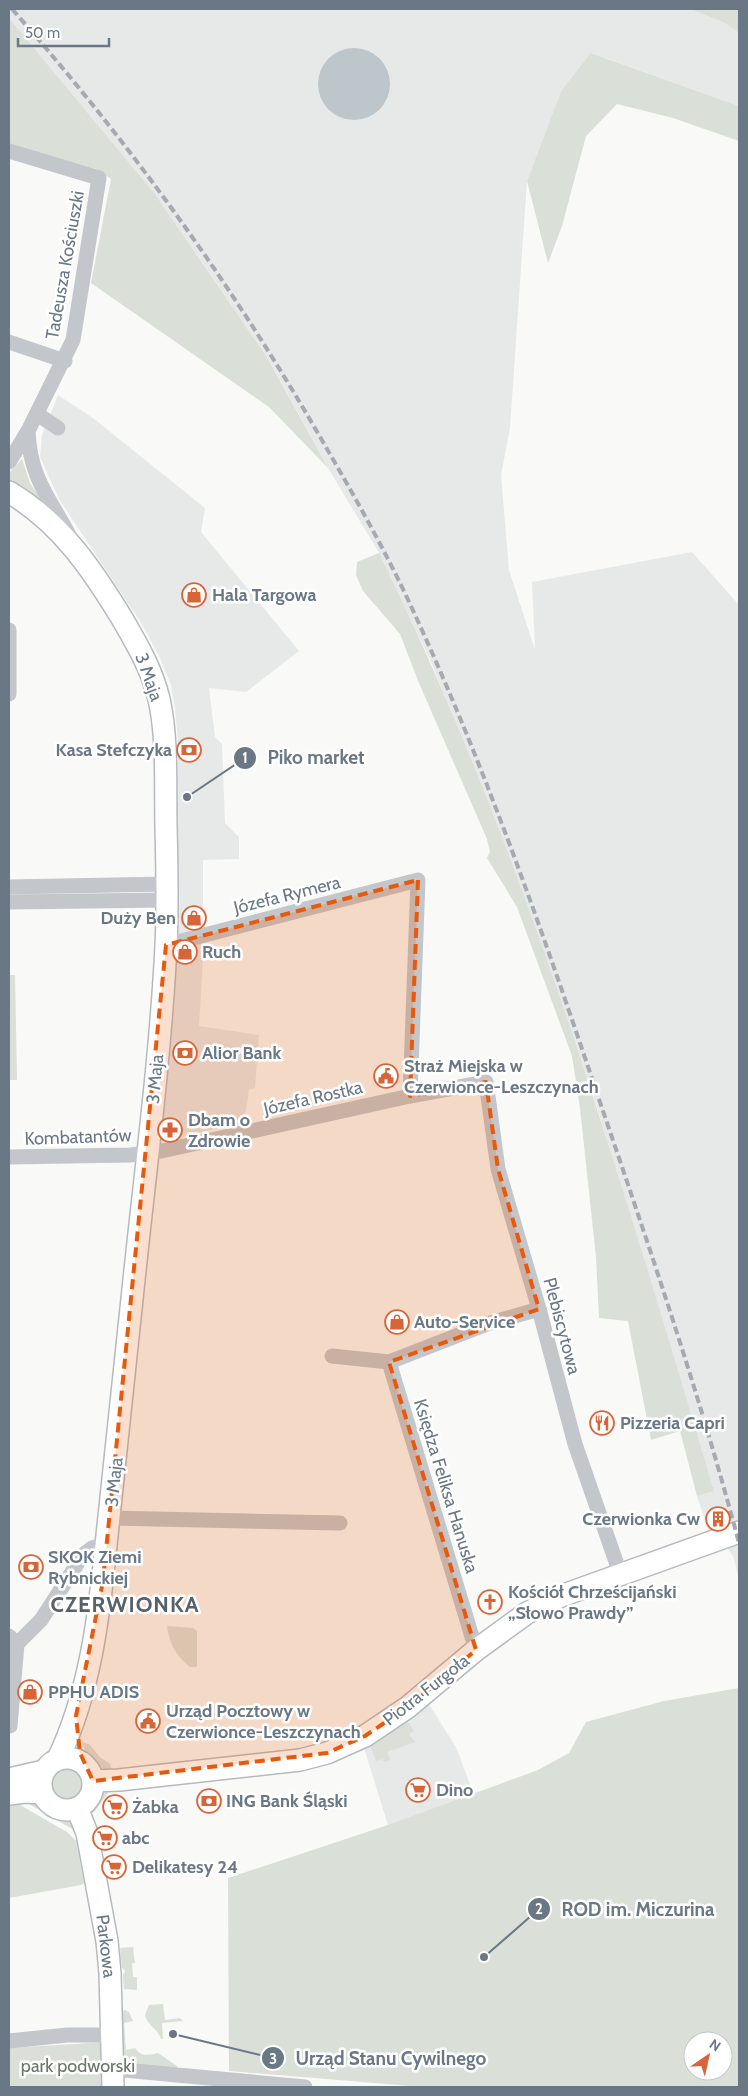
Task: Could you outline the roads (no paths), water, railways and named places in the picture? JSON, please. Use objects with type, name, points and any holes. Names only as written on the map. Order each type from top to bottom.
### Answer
[{"type":"main road","name":"3 Maja","points":[[9,492],[38,512],[66,537],[105,590],[141,651],[158,696],[163,734],[167,892],[166,945],[149,1153],[110,1518],[98,1618],[76,1716],[51,1765]]},
{"type":"main road","name":"Piotra Furgoła","points":[[93,1781],[119,1780],[300,1760],[326,1753],[365,1736],[408,1707],[476,1650],[527,1613],[561,1596],[739,1532]]},
{"type":"main road","name":"3 Maja","points":[[76,1716],[78,1743],[82,1762]]},
{"type":"main road","points":[[9,1779],[70,1758],[82,1762],[88,1769],[93,1781],[90,1797],[77,1808],[67,1810],[57,1808],[48,1802],[42,1793],[40,1784],[51,1765]]},
{"type":"main road","points":[[9,1794],[25,1792],[42,1793]]},
{"type":"main road","name":"Parkowa","points":[[77,1808],[87,1833],[107,1941],[110,1973],[113,2078]]},
{"type":"street","name":"Tadeusza Kościuszki","points":[[9,151],[99,178],[74,340],[28,431],[9,462]]},
{"type":"street","points":[[9,342],[65,361]]},
{"type":"street","points":[[37,414],[58,428]]},
{"type":"street","points":[[28,431],[30,456],[35,472],[78,552]]},
{"type":"street","points":[[9,631],[9,694]]},
{"type":"street","name":"Józefa Rymera","points":[[166,945],[418,880],[410,1096]]},
{"type":"street","points":[[9,887],[167,892]]},
{"type":"street","points":[[9,902],[167,892]]},
{"type":"street","name":"Józefa Rostka","points":[[149,1153],[410,1096],[486,1082]]},
{"type":"street","name":"Plebiscytowa","points":[[486,1082],[498,1170],[539,1309],[575,1444],[621,1576]]},
{"type":"street","name":"Kombatantów","points":[[9,1157],[130,1156],[149,1153]]},
{"type":"street","points":[[332,1356],[389,1362],[488,1324],[539,1309]]},
{"type":"street","name":"Księdza Feliksa Hanuska","points":[[389,1362],[476,1650]]},
{"type":"street","points":[[110,1518],[340,1523]]},
{"type":"street","points":[[10,1726],[13,1640],[40,1620],[83,1555],[92,1548],[106,1544]]},
{"type":"street","points":[[9,2041],[67,2035],[112,2035]]},
{"type":"street","points":[[113,2078],[306,2087]]},
{"type":"railway","points":[[12,9],[98,111],[217,272],[289,384],[323,442],[372,528],[406,595],[468,737],[560,984],[674,1324],[708,1433],[739,1543]]},
{"type":"place","name":"Hala Targowa","points":[[194,595]]},
{"type":"place","name":"Kasa Stefczyka","points":[[189,750]]},
{"type":"place","name":"Piko market","points":[[187,797]]},
{"type":"place","name":"Duży Ben","points":[[194,918]]},
{"type":"place","name":"Ruch","points":[[185,952]]},
{"type":"place","name":"Alior Bank","points":[[185,1053]]},
{"type":"place","name":"Straż Miejska w Czerwionce-Leszczynach","points":[[386,1076]]},
{"type":"place","name":"Dbam o Zdrowie","points":[[170,1130]]},
{"type":"place","name":"Auto-Service","points":[[397,1322]]},
{"type":"place","name":"Pizzeria Capri","points":[[602,1423]]},
{"type":"place","name":"Czerwionka Cw","points":[[718,1519]]},
{"type":"place","name":"SKOK Ziemi Rybnickiej","points":[[31,1567]]},
{"type":"place","name":"Kościół Chrześcijański „Słowo Prawdy”","points":[[490,1602]]},
{"type":"place","name":"PPHU ADIS","points":[[30,1692]]},
{"type":"place","name":"Urząd Pocztowy w Czerwionce-Leszczynach","points":[[148,1721]]},
{"type":"place","name":"Dino","points":[[418,1790]]},
{"type":"place","name":"ING Bank Śląski","points":[[209,1801]]},
{"type":"place","name":"Żabka","points":[[115,1807]]},
{"type":"place","name":"abc","points":[[105,1838]]},
{"type":"place","name":"Delikatesy 24","points":[[114,1867]]},
{"type":"place","name":"ROD im. Miczurina","points":[[484,1957]]},
{"type":"place","name":"Urząd Stanu Cywilnego","points":[[173,2034]]},
{"type":"district","name":"CZERWIONKA","points":[[125,1604]]},
{"type":"park label","name":"park podworski","points":[[78,2066]]}]
